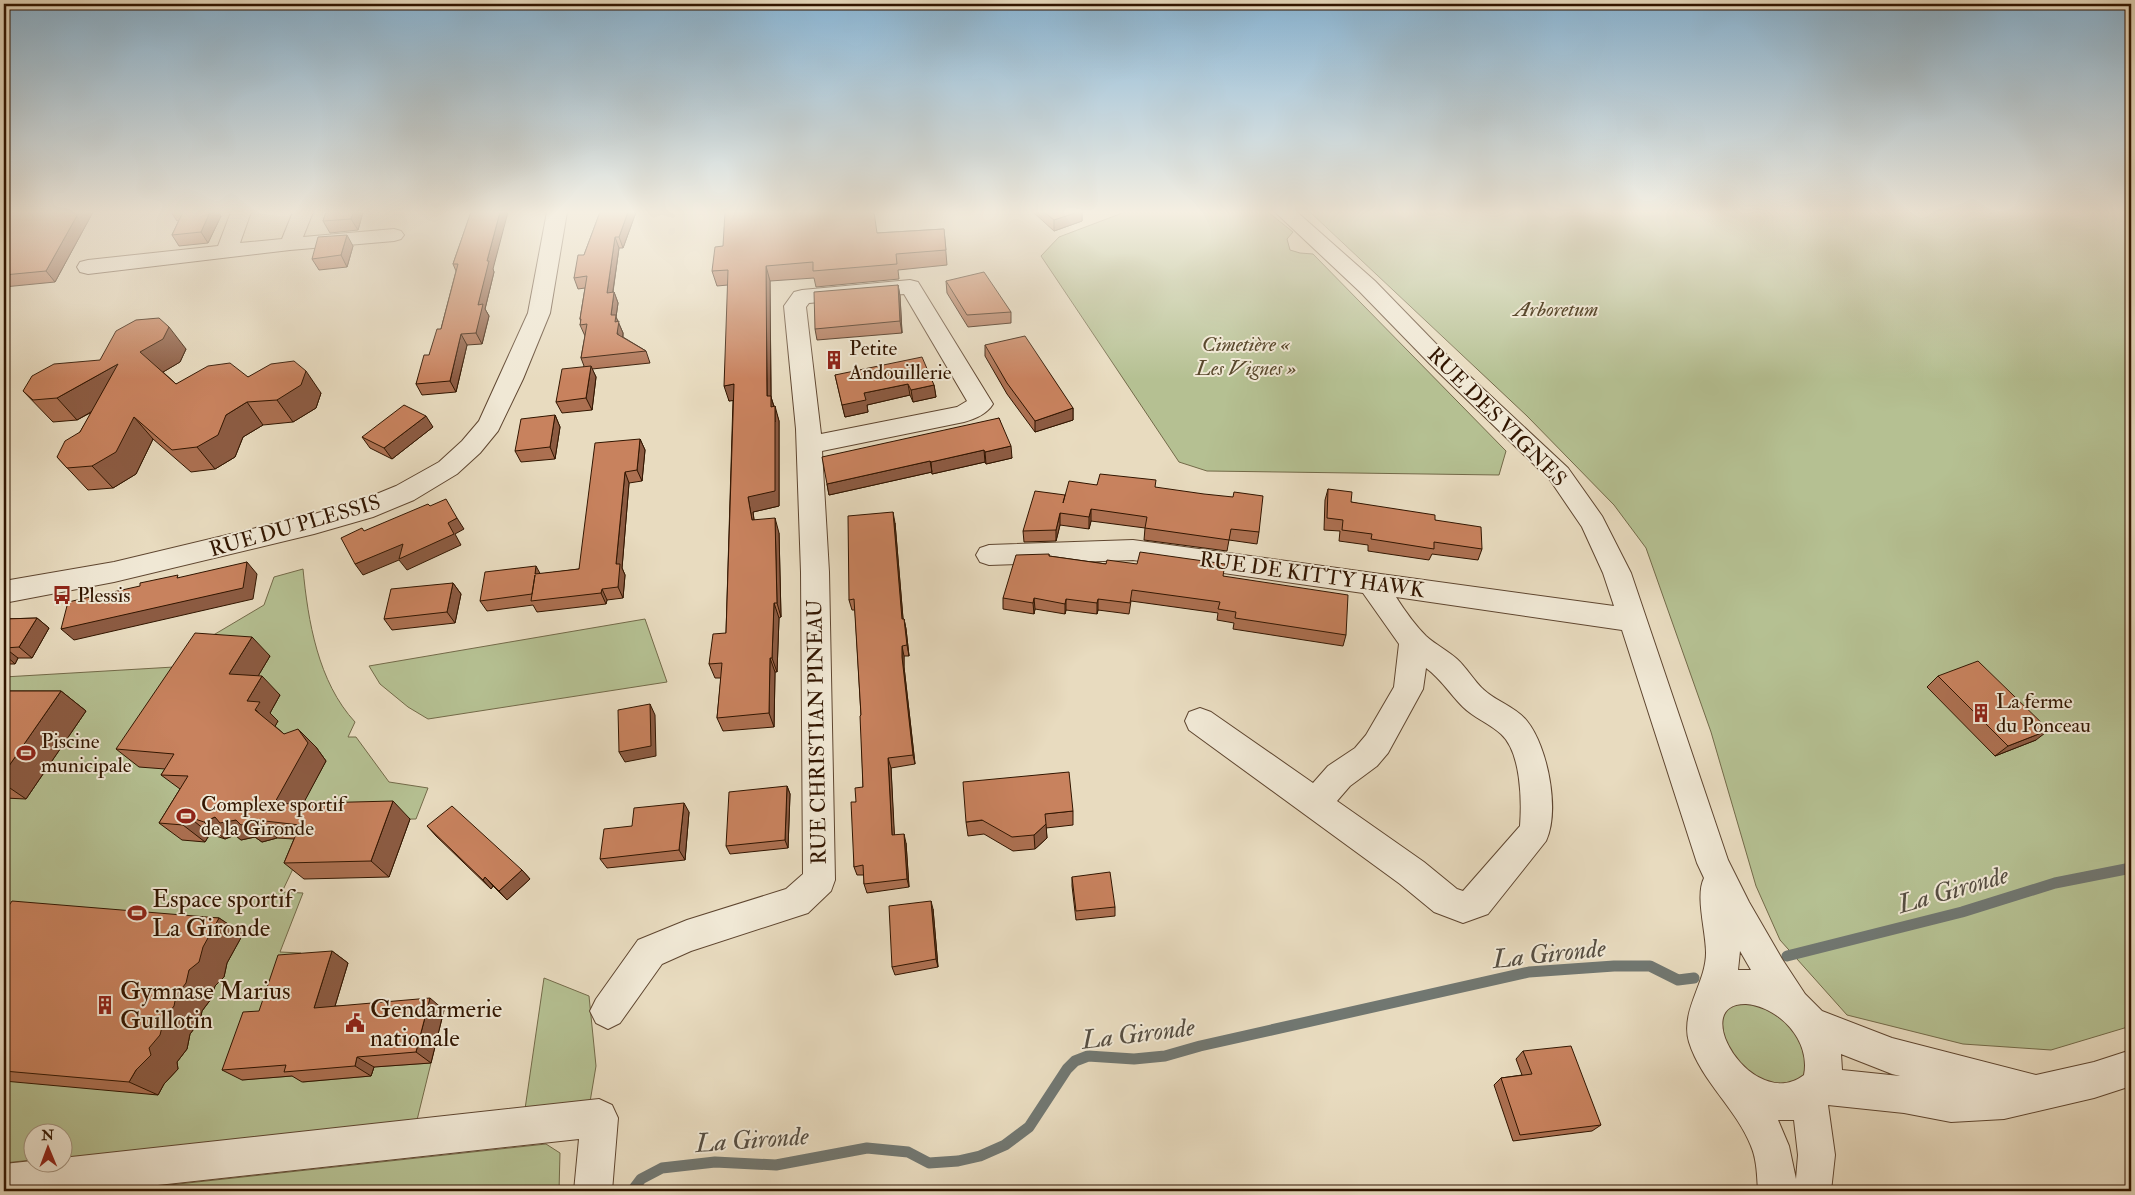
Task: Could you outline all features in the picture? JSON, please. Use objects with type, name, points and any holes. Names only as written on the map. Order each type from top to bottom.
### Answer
[{"type":"street","name":"RUE DU PLESSIS","points":[[4,592],[114,572],[314,524],[364,510],[405,493],[448,468],[471,447],[489,425],[539,314],[547,268]]},
{"type":"street","name":"RUE DES VIGNES","points":[[1347,268],[1438,359],[1559,474],[1593,523],[1617,572],[1713,864],[1737,913],[1770,971],[1801,1015]]},
{"type":"street","name":"RUE CHRISTIAN PINEAU","points":[[608,1011],[650,952],[687,936],[796,902],[819,880],[815,572],[808,445],[796,306],[802,297],[910,287],[981,404],[964,414],[808,445]]},
{"type":"street","name":"RUE DE KITTY HAWK","points":[[989,555],[1133,550],[1633,620]]},
{"type":"street","points":[[1200,722],[1412,873],[1446,902],[1462,907],[1476,903],[1535,831],[1537,817],[1533,783],[1521,737],[1512,725],[1475,700],[1447,669],[1413,640],[1370,582]]},
{"type":"street","points":[[1316,803],[1334,782],[1366,757],[1377,744],[1408,689],[1413,640]]},
{"type":"street","name":"RUE DES VIGNES","points":[[1711,1001],[1723,963],[1723,936],[1713,864]]},
{"type":"street","points":[[1777,1191],[1777,1169],[1771,1145],[1758,1121],[1713,1057],[1705,1036],[1704,1016],[1711,1001],[1723,991],[1739,987],[1757,988],[1776,995],[1801,1015],[1892,1056],[2041,1094]]},
{"type":"street","points":[[1801,1015],[1822,1049],[1824,1062],[1814,1091],[1816,1132],[1815,1180],[1812,1191]]},
{"type":"street","points":[[1728,1076],[1748,1091],[1769,1100],[1790,1102],[1814,1091],[1904,1096],[1951,1104],[2004,1101],[2041,1094],[2131,1068]]},
{"type":"street","points":[[4,1183],[599,1118],[593,1191]]},
{"type":"green space","name":"Cimetière « Les Vignes »","points":[[1049,268],[1326,268],[1506,451],[1499,475],[1207,471],[1179,462]]},
{"type":"green space","name":"Arboretum","points":[[1369,268],[2131,268],[2131,1026],[2051,1050],[1963,1044],[1847,1015],[1780,940],[1756,886],[1711,732],[1646,548],[1614,505],[1527,416]]},
{"type":"green space","name":"Espace sportif La Gironde","points":[[303,569],[308,609],[317,650],[332,689],[342,706],[355,722],[348,737],[356,737],[389,782],[428,788],[416,819],[316,820],[282,892],[303,893],[280,952],[301,953],[242,1080],[304,1075],[303,1082],[371,1076],[374,1067],[431,1063],[417,1120],[72,1157],[72,1122],[22,1122],[22,1161],[4,1163],[4,677],[174,667],[205,640],[264,605],[274,577]]},
{"type":"green space","points":[[645,619],[667,682],[428,719],[408,707],[380,684],[369,666]]},
{"type":"green space","points":[[544,978],[589,996],[596,1066],[590,1102],[525,1109]]},
{"type":"green space","points":[[1740,1000],[1777,1008],[1812,1056],[1801,1085],[1756,1085],[1717,1036],[1726,1007]]},
{"type":"green space","points":[[546,1144],[560,1153],[559,1191],[114,1191]]},
{"type":"building","points":[[4,268],[48,268],[46,271],[4,275]]},
{"type":"building","points":[[457,268],[487,268],[478,305],[483,304],[476,333],[461,334],[450,381],[416,384],[424,355],[429,355],[437,329],[441,329]]},
{"type":"building","points":[[576,268],[611,268],[607,293],[614,292],[611,315],[616,315],[615,322],[619,321],[617,334],[646,351],[581,358],[587,324],[580,325],[580,319],[587,276],[574,278]]},
{"type":"building","points":[[712,268],[766,268],[767,396],[771,396],[771,407],[775,406],[775,491],[748,497],[752,520],[775,518],[777,603],[774,603],[772,658],[770,658],[769,713],[717,718],[722,663],[709,664],[713,634],[726,633],[734,384],[724,386],[728,270],[712,271]]},
{"type":"building","points":[[813,268],[852,268],[813,271]]},
{"type":"building","points":[[984,272],[1011,312],[967,315],[946,281]]},
{"type":"building","points":[[898,285],[900,321],[815,329],[814,292]]},
{"type":"building","points":[[159,318],[169,327],[163,339],[140,352],[176,384],[208,366],[230,363],[248,377],[271,364],[294,361],[306,371],[301,385],[277,400],[247,402],[226,415],[218,435],[197,447],[172,450],[134,417],[116,452],[92,466],[67,468],[57,457],[65,441],[80,432],[118,364],[57,398],[33,400],[23,391],[32,376],[54,364],[100,360],[116,331],[136,320]]},
{"type":"building","points":[[1025,336],[1073,408],[1035,421],[1007,383],[985,345]]},
{"type":"building","points":[[922,357],[934,385],[911,390],[908,384],[864,393],[866,400],[842,405],[835,375]]},
{"type":"building","points":[[591,366],[586,398],[556,402],[562,369]]},
{"type":"building","points":[[404,405],[426,416],[384,448],[362,437]]},
{"type":"building","points":[[555,415],[550,447],[515,451],[521,419]]},
{"type":"building","points":[[999,418],[1011,446],[930,461],[827,484],[822,457]]},
{"type":"building","points":[[640,439],[637,470],[625,472],[616,564],[620,564],[618,587],[602,589],[601,593],[531,601],[535,575],[532,594],[480,601],[485,572],[536,566],[535,574],[579,569],[595,443]]},
{"type":"building","points":[[1100,474],[1156,480],[1155,487],[1204,494],[1233,497],[1234,492],[1263,496],[1259,532],[1231,529],[1229,540],[1145,528],[1147,517],[1091,509],[1089,517],[1060,513],[1056,530],[1023,531],[1035,491],[1065,495],[1063,503],[1069,481],[1097,485]]},
{"type":"building","points":[[1328,489],[1352,492],[1351,502],[1435,515],[1435,520],[1481,527],[1482,549],[1434,542],[1434,549],[1371,539],[1372,534],[1342,530],[1343,520],[1327,518]]},
{"type":"building","points":[[446,499],[457,518],[448,523],[454,534],[399,559],[403,544],[355,564],[341,538],[362,528],[364,531],[428,504],[430,506]]},
{"type":"building","points":[[893,512],[902,619],[904,619],[907,645],[902,646],[902,657],[913,755],[888,758],[892,835],[904,834],[907,879],[864,884],[863,865],[854,867],[851,802],[856,802],[855,788],[863,787],[854,599],[849,600],[848,516]]},
{"type":"building","points":[[1140,552],[1225,564],[1223,576],[1348,595],[1346,635],[1235,618],[1236,612],[1218,609],[1220,602],[1132,590],[1130,603],[1098,599],[1097,603],[1066,599],[1065,604],[1034,598],[1033,603],[1003,598],[1016,555],[1049,554],[1049,556],[1106,564],[1107,560],[1137,564]]},
{"type":"building","points":[[247,562],[243,588],[61,629],[68,602],[140,586],[140,583],[178,575],[177,578]]},
{"type":"building","points":[[453,583],[447,612],[384,619],[391,589]]},
{"type":"building","points":[[37,618],[19,647],[5,648],[4,650],[4,619]]},
{"type":"building","points":[[195,633],[252,637],[229,674],[262,676],[247,701],[260,702],[255,710],[284,734],[298,729],[308,743],[274,804],[393,801],[371,861],[284,863],[300,825],[256,820],[241,825],[236,820],[220,823],[215,817],[204,822],[189,817],[183,825],[159,823],[188,776],[161,775],[174,754],[116,749]]},
{"type":"building","points":[[1978,661],[2049,730],[2008,746],[1938,676]]},
{"type":"building","points":[[4,691],[61,691],[4,773]]},
{"type":"building","points":[[650,704],[651,746],[619,752],[618,710]]},
{"type":"building","points":[[1069,772],[1073,811],[1045,814],[1046,824],[1034,835],[1012,837],[982,820],[966,822],[963,782]]},
{"type":"building","points":[[787,786],[785,840],[726,846],[729,792]]},
{"type":"building","points":[[684,803],[679,850],[600,859],[604,829],[632,826],[634,808]]},
{"type":"building","points":[[452,806],[522,870],[499,891],[485,877],[483,880],[427,826]]},
{"type":"building","points":[[1110,872],[1115,907],[1076,911],[1072,877]]},
{"type":"building","name":"Gymnase Marius Guillotin","points":[[12,901],[219,918],[203,947],[199,962],[189,970],[186,983],[176,996],[174,1006],[164,1019],[160,1035],[149,1048],[151,1055],[136,1070],[129,1082],[4,1071],[4,913]]},
{"type":"building","points":[[931,901],[936,959],[892,967],[889,906]]},
{"type":"building","name":"Gendarmerie nationale","points":[[332,951],[314,1008],[430,998],[416,1052],[357,1057],[355,1066],[284,1072],[286,1065],[222,1070],[243,1012],[259,1011],[278,955]]},
{"type":"building","points":[[1571,1046],[1601,1125],[1520,1135],[1501,1078],[1532,1074],[1523,1051]]},
{"type":"waterway","name":"La Gironde","points":[[1787,956],[1962,912],[2055,883],[2131,868]]},
{"type":"waterway","name":"La Gironde","points":[[632,1191],[641,1179],[662,1168],[715,1162],[776,1165],[867,1148],[908,1152],[929,1163],[958,1161],[980,1156],[1005,1145],[1029,1127],[1067,1069],[1075,1061],[1088,1056],[1134,1059],[1165,1056],[1200,1046],[1529,972],[1614,966],[1650,966],[1678,980],[1694,978]]},
{"type":"place","name":"Petite Andouillerie","points":[[834,360]]},
{"type":"place","name":"Plessis","points":[[62,595]]},
{"type":"place","name":"La ferme du Ponceau","points":[[1981,713]]},
{"type":"place","name":"Piscine municipale","points":[[26,753]]},
{"type":"place","name":"Complexe sportif de la Gironde","points":[[186,816]]},
{"type":"place","name":"Espace sportif La Gironde","points":[[137,913]]},
{"type":"place","name":"Gymnase Marius Guillotin","points":[[105,1005]]},
{"type":"place","name":"Gendarmerie nationale","points":[[355,1023]]}]
